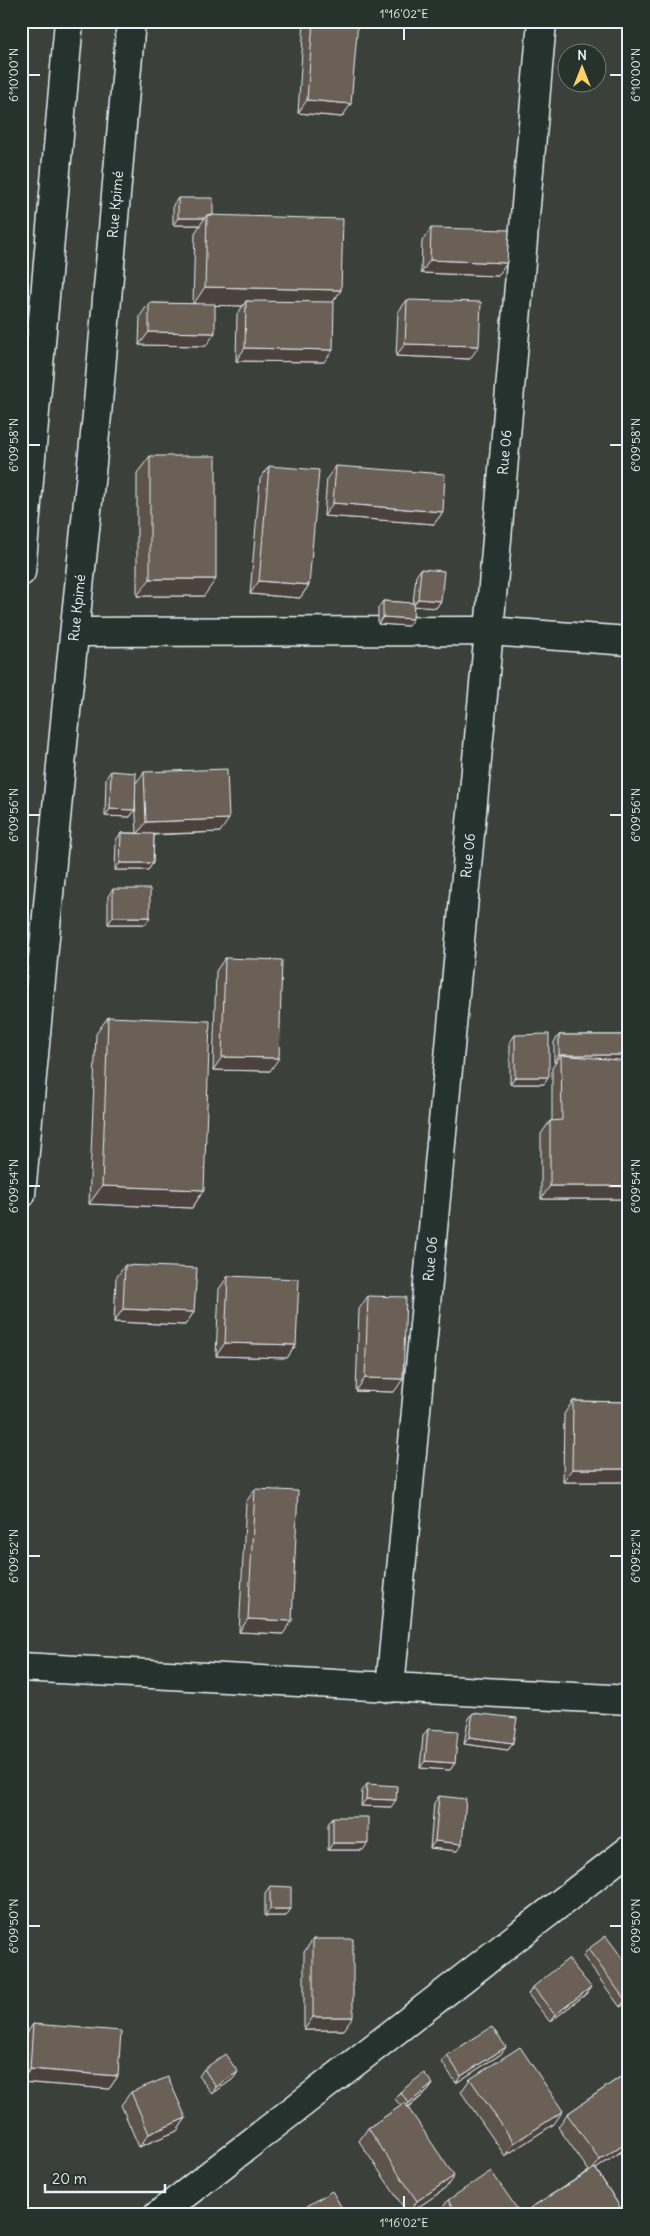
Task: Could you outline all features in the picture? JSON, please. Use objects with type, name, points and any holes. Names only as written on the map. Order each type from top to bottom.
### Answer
[{"type":"street","points":[[21,572],[29,405],[69,21]]},
{"type":"street","name":"Rue Kpimé","points":[[21,1194],[75,632],[98,415],[131,21]]},
{"type":"street","name":"Rue 06","points":[[390,1688],[489,631],[542,21]]},
{"type":"street","points":[[75,632],[489,631],[629,641]]},
{"type":"street","points":[[21,1667],[629,1700]]},
{"type":"street","points":[[158,2215],[629,1850]]},
{"type":"building","points":[[313,21],[358,21],[351,104],[307,100]]},
{"type":"building","points":[[178,198],[213,198],[213,215],[207,215],[205,218],[178,218]]},
{"type":"building","points":[[207,215],[343,219],[341,290],[205,287]]},
{"type":"building","points":[[431,228],[509,230],[507,263],[430,260]]},
{"type":"building","points":[[407,300],[481,302],[479,346],[405,344]]},
{"type":"building","points":[[246,301],[334,302],[333,350],[245,348]]},
{"type":"building","points":[[149,303],[215,304],[215,333],[149,332]]},
{"type":"building","points":[[150,456],[216,456],[216,579],[150,579]]},
{"type":"building","points":[[269,466],[319,470],[309,585],[259,581]]},
{"type":"building","points":[[336,466],[445,474],[443,512],[333,503]]},
{"type":"building","points":[[421,569],[444,571],[441,601],[418,599]]},
{"type":"building","points":[[383,601],[414,603],[413,619],[383,617]]},
{"type":"building","points":[[227,769],[229,819],[146,822],[144,772]]},
{"type":"building","points":[[111,771],[136,773],[135,810],[110,809]]},
{"type":"building","points":[[121,833],[154,834],[153,863],[120,863]]},
{"type":"building","points":[[113,889],[150,889],[150,917],[113,917]]},
{"type":"building","points":[[225,958],[282,960],[279,1058],[222,1057]]},
{"type":"building","points":[[108,1017],[210,1021],[204,1190],[102,1186]]},
{"type":"building","points":[[549,1034],[549,1077],[515,1077],[515,1035]]},
{"type":"building","points":[[559,1035],[629,1035],[629,1055],[559,1055]]},
{"type":"building","points":[[561,1055],[629,1061],[629,1186],[550,1186],[550,1121],[562,1120]]},
{"type":"building","points":[[125,1265],[197,1268],[194,1312],[123,1309]]},
{"type":"building","points":[[228,1276],[299,1279],[296,1345],[225,1343]]},
{"type":"building","points":[[368,1296],[406,1297],[403,1379],[365,1378]]},
{"type":"building","points":[[573,1401],[629,1402],[629,1469],[572,1469]]},
{"type":"building","points":[[255,1489],[298,1491],[292,1621],[248,1619]]},
{"type":"building","points":[[473,1713],[517,1718],[513,1743],[469,1737]]},
{"type":"building","points":[[428,1729],[458,1731],[455,1763],[425,1761]]},
{"type":"building","points":[[367,1784],[397,1786],[396,1800],[366,1799]]},
{"type":"building","points":[[439,1796],[466,1799],[462,1844],[435,1841]]},
{"type":"building","points":[[333,1817],[368,1817],[368,1843],[333,1843]]},
{"type":"building","points":[[270,1886],[291,1887],[291,1909],[270,1909]]},
{"type":"building","points":[[606,1936],[629,1967],[629,1998],[625,2000],[588,1949]]},
{"type":"building","points":[[313,1939],[353,1939],[353,2017],[313,2017]]},
{"type":"building","points":[[568,1959],[591,1987],[555,2015],[533,1987]]},
{"type":"building","points":[[33,2024],[121,2031],[118,2076],[30,2069]]},
{"type":"building","points":[[492,2027],[506,2047],[461,2076],[447,2055]]},
{"type":"building","points":[[520,2047],[563,2111],[514,2143],[470,2079]]},
{"type":"building","points":[[225,2054],[238,2072],[216,2087],[204,2069]]},
{"type":"building","points":[[629,2071],[629,2140],[600,2160],[567,2114]]},
{"type":"building","points":[[424,2073],[433,2084],[409,2103],[400,2092]]},
{"type":"building","points":[[168,2077],[186,2118],[149,2134],[131,2092]]},
{"type":"building","points":[[405,2103],[454,2176],[417,2201],[368,2128]]},
{"type":"building","points":[[595,2168],[625,2215],[534,2215],[530,2208]]},
{"type":"building","points":[[491,2171],[520,2213],[518,2215],[458,2215],[448,2200]]},
{"type":"building","points":[[332,2191],[346,2215],[308,2215],[304,2208]]}]
